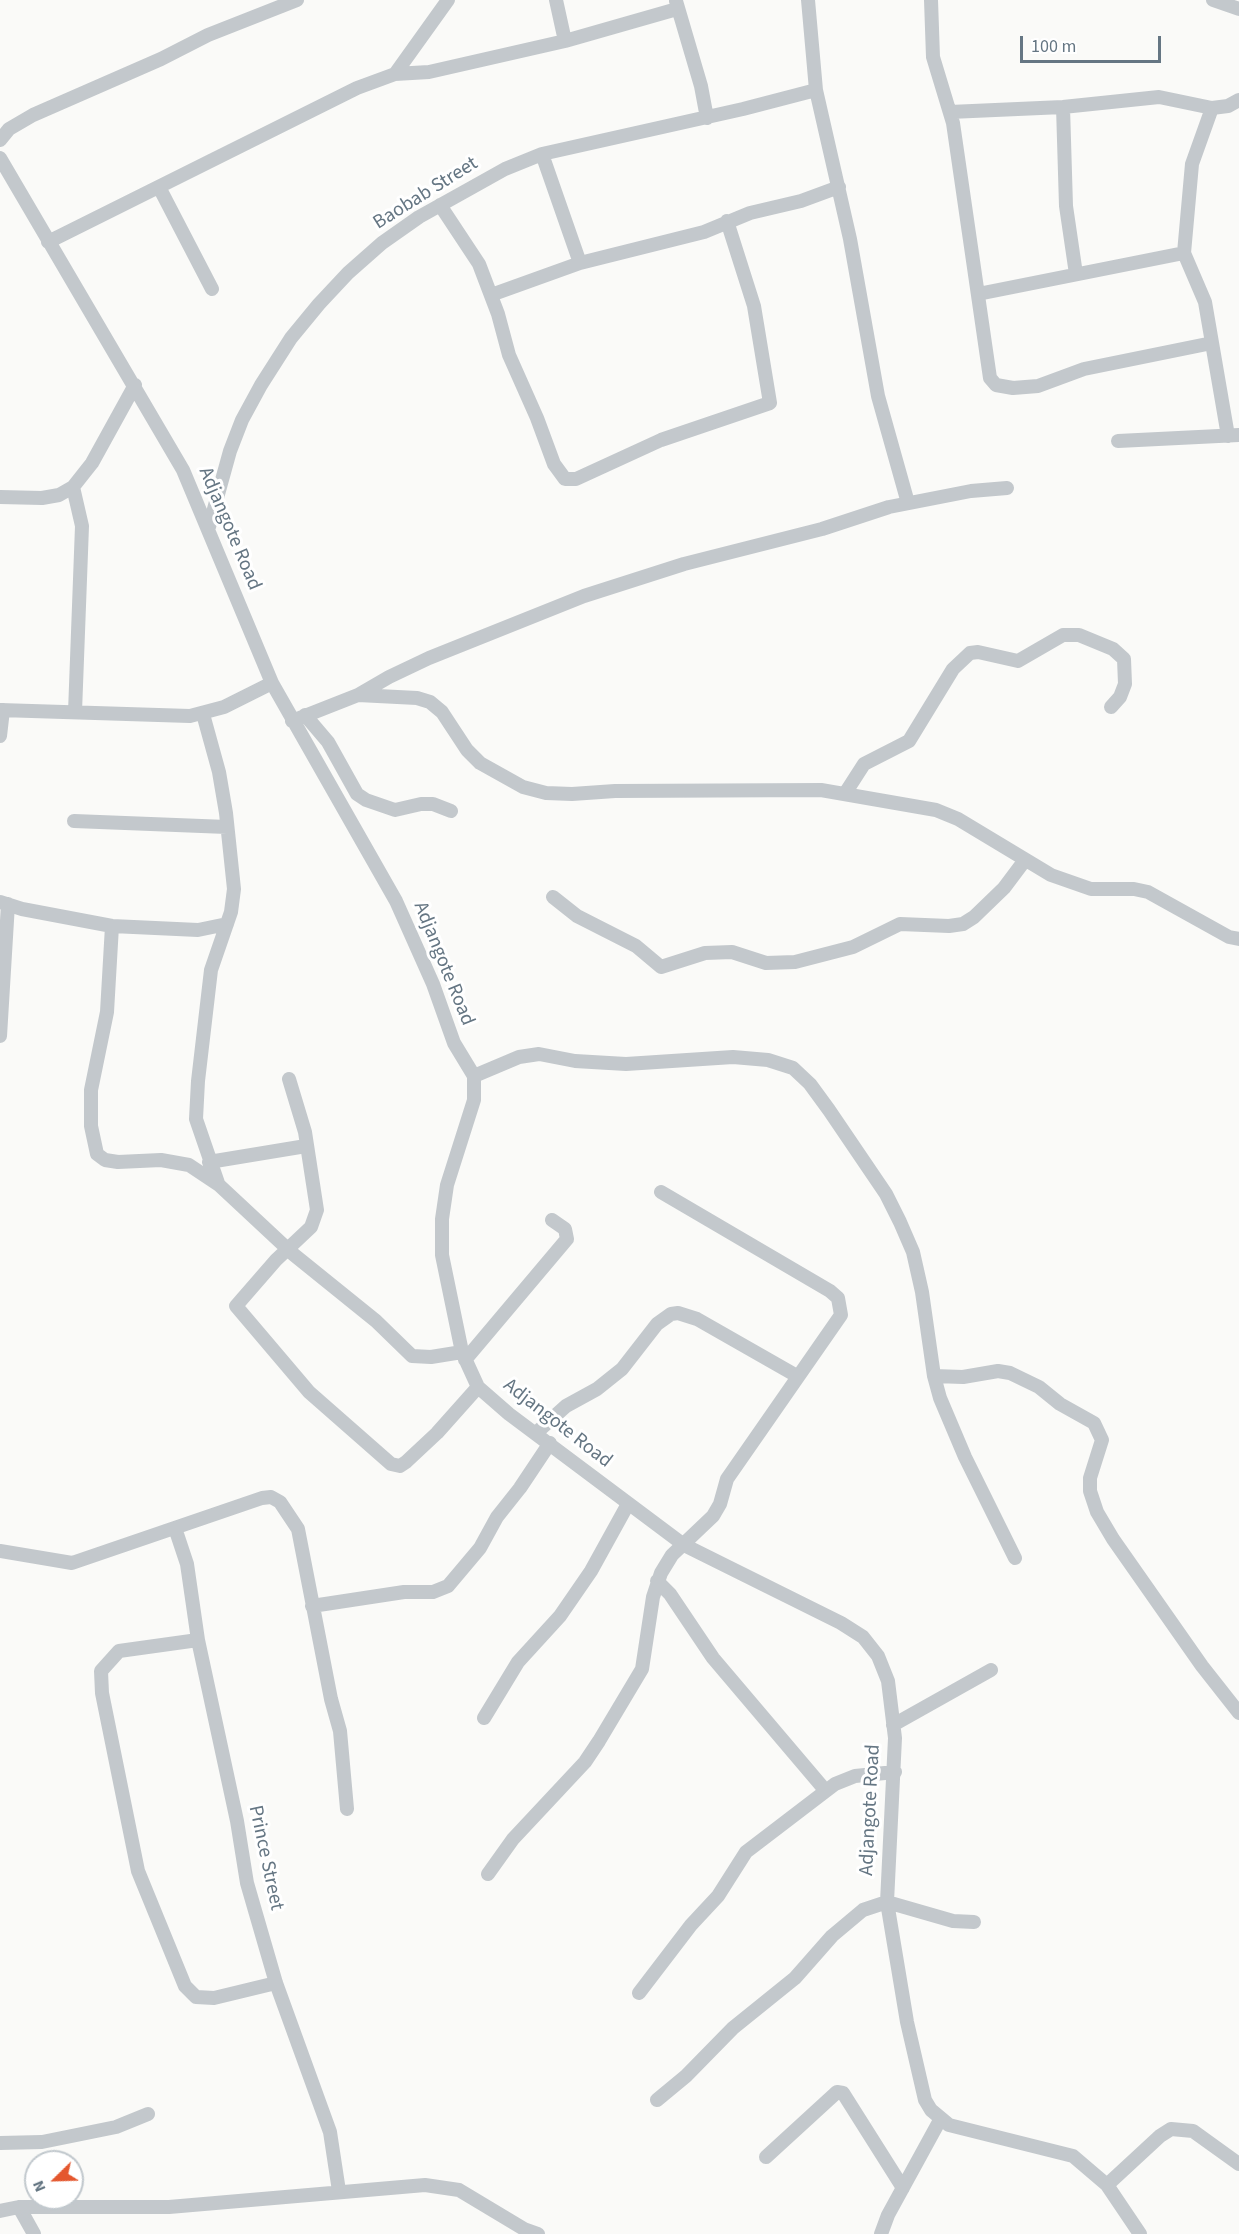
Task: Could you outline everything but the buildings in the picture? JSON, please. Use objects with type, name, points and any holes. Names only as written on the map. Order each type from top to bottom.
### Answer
[{"type":"street","points":[[0,140],[9,129],[33,114],[161,59],[208,35],[297,0]]},
{"type":"street","points":[[395,74],[448,0]]},
{"type":"street","points":[[556,0],[566,41]]},
{"type":"street","points":[[808,0],[816,90],[839,187],[878,396],[908,503]]},
{"type":"street","points":[[931,0],[933,57],[950,112],[990,378],[996,385],[1013,388],[1038,386],[1084,369],[1212,343]]},
{"type":"street","points":[[1213,0],[1239,9]]},
{"type":"street","points":[[48,242],[210,159],[357,88],[395,74],[429,72],[566,41],[676,4],[701,86],[707,118]]},
{"type":"street","name":"Baobab Street","points":[[209,527],[225,468],[242,420],[291,338],[348,273],[382,243],[440,205],[505,169],[542,154],[707,118],[816,90]]},
{"type":"street","points":[[950,112],[1063,107],[1159,97],[1212,108],[1228,106],[1239,100]]},
{"type":"street","points":[[1063,107],[1066,206],[1076,274]]},
{"type":"street","points":[[1118,441],[1233,436],[1221,405],[1204,302],[1184,253],[1192,164],[1212,108]]},
{"type":"street","points":[[542,154],[580,263]]},
{"type":"street","name":"Adjangote Road","points":[[0,158],[170,444],[209,527],[272,683],[298,718],[396,901],[433,984],[454,1043],[474,1076],[474,1100],[447,1185],[442,1219],[442,1255],[463,1356],[478,1387],[509,1414],[684,1545],[841,1623],[863,1637],[878,1656],[888,1681],[895,1773],[887,1864],[887,1902],[921,2086],[925,2100],[940,2120]]},
{"type":"street","points":[[159,187],[212,289]]},
{"type":"street","points":[[491,295],[580,263],[704,232],[728,221],[801,201],[839,187]]},
{"type":"street","points":[[440,205],[475,257],[491,295],[509,355],[537,418],[554,464],[561,476],[576,479],[661,440],[770,403],[754,306],[728,221]]},
{"type":"street","points":[[978,294],[1184,253]]},
{"type":"street","points":[[0,497],[42,498],[59,495],[73,487],[92,464],[135,385]]},
{"type":"street","points":[[73,487],[82,526],[75,712]]},
{"type":"street","points":[[298,718],[358,695],[375,684],[429,658],[584,596],[684,564],[822,529],[908,503],[971,491],[1007,488]]},
{"type":"street","points":[[846,792],[864,764],[909,741],[953,669],[970,653],[978,652],[1018,661],[1063,635],[1079,635],[1113,649],[1124,659],[1125,684],[1120,697],[1111,707]]},
{"type":"street","points":[[0,736],[1,710],[190,716],[203,714],[248,697],[272,683]]},
{"type":"street","points":[[358,695],[417,698],[430,702],[442,712],[467,750],[480,763],[523,787],[572,794],[717,790],[846,792],[936,810],[958,819],[1051,875],[1091,890],[1134,889],[1148,892],[1229,936],[1239,939]]},
{"type":"street","points":[[203,714],[219,772],[234,889],[226,924],[211,970],[198,1081],[196,1119],[209,1162],[219,1185]]},
{"type":"street","points":[[298,718],[328,742],[357,794],[366,800],[395,810],[433,804],[451,811]]},
{"type":"street","points":[[74,821],[227,827]]},
{"type":"street","points":[[554,897],[577,916],[636,946],[662,967],[705,953],[732,952],[766,963],[795,962],[853,947],[900,924],[949,926],[963,924],[1004,888],[1024,860]]},
{"type":"street","points":[[0,1036],[4,903],[22,909],[112,926],[198,930],[226,924]]},
{"type":"street","points":[[112,926],[107,1012],[91,1090],[93,1143],[97,1154],[105,1160],[161,1160],[189,1165],[219,1185],[293,1254],[376,1321],[412,1356],[463,1356],[567,1239],[565,1229],[552,1220]]},
{"type":"street","points":[[474,1076],[519,1057],[539,1054],[575,1061],[626,1064],[734,1057],[768,1060],[793,1068],[810,1084],[829,1110],[886,1194],[900,1222],[913,1252],[922,1292],[934,1376],[965,1457],[1015,1558]]},
{"type":"street","points":[[289,1079],[302,1121],[317,1210],[311,1227],[293,1254],[276,1260],[236,1306],[309,1392],[391,1464],[400,1466],[405,1462],[437,1433],[478,1387]]},
{"type":"street","points":[[189,1165],[198,1156],[203,1144]]},
{"type":"street","points":[[209,1162],[306,1146]]},
{"type":"street","points":[[488,1874],[513,1839],[585,1762],[635,1682],[646,1656],[657,1581],[672,1556],[713,1516],[720,1504],[727,1479],[841,1315],[838,1298],[660,1192]]},
{"type":"street","points":[[536,1433],[566,1406],[597,1389],[622,1369],[657,1324],[670,1314],[678,1313],[697,1319],[797,1376]]},
{"type":"street","points":[[934,1376],[963,1377],[998,1371],[1010,1373],[1039,1387],[1060,1404],[1094,1423],[1102,1440],[1090,1478],[1090,1491],[1097,1512],[1113,1539],[1202,1666],[1239,1713]]},
{"type":"street","points":[[312,1606],[404,1592],[434,1592],[448,1586],[473,1557],[496,1517],[520,1488],[550,1443]]},
{"type":"street","points":[[0,1551],[72,1563],[262,1498],[271,1497],[280,1502],[298,1529],[312,1606],[340,1731],[347,1809]]},
{"type":"street","points":[[484,1718],[518,1662],[560,1616],[591,1571],[628,1504]]},
{"type":"street","name":"Prince Street","points":[[175,1528],[187,1564],[198,1640],[237,1821],[247,1883],[276,1983],[330,2132],[339,2191]]},
{"type":"street","points":[[657,1581],[670,1594],[713,1658],[825,1790]]},
{"type":"street","points":[[198,1640],[119,1651],[101,1671],[102,1693],[138,1871],[185,1986],[196,1997],[214,1998],[276,1983]]},
{"type":"street","points":[[893,1725],[990,1670]]},
{"type":"street","points":[[639,1993],[691,1925],[718,1896],[746,1852],[825,1790],[855,1776],[895,1773]]},
{"type":"street","points":[[657,2100],[686,2076],[733,2028],[795,1978],[832,1936],[863,1910],[887,1902],[953,1921],[974,1922]]},
{"type":"street","points":[[766,2157],[837,2092],[843,2093],[903,2188]]},
{"type":"street","points":[[0,2143],[42,2142],[116,2127],[148,2114]]},
{"type":"street","points":[[881,2234],[888,2215],[940,2120],[949,2125],[1073,2156],[1107,2185],[1140,2234]]},
{"type":"street","points":[[1107,2185],[1160,2136],[1171,2129],[1192,2131],[1239,2164]]},
{"type":"street","points":[[0,2211],[19,2207],[169,2207],[425,2185],[459,2190],[524,2229],[538,2234]]},
{"type":"street","points":[[19,2207],[34,2234]]}]
